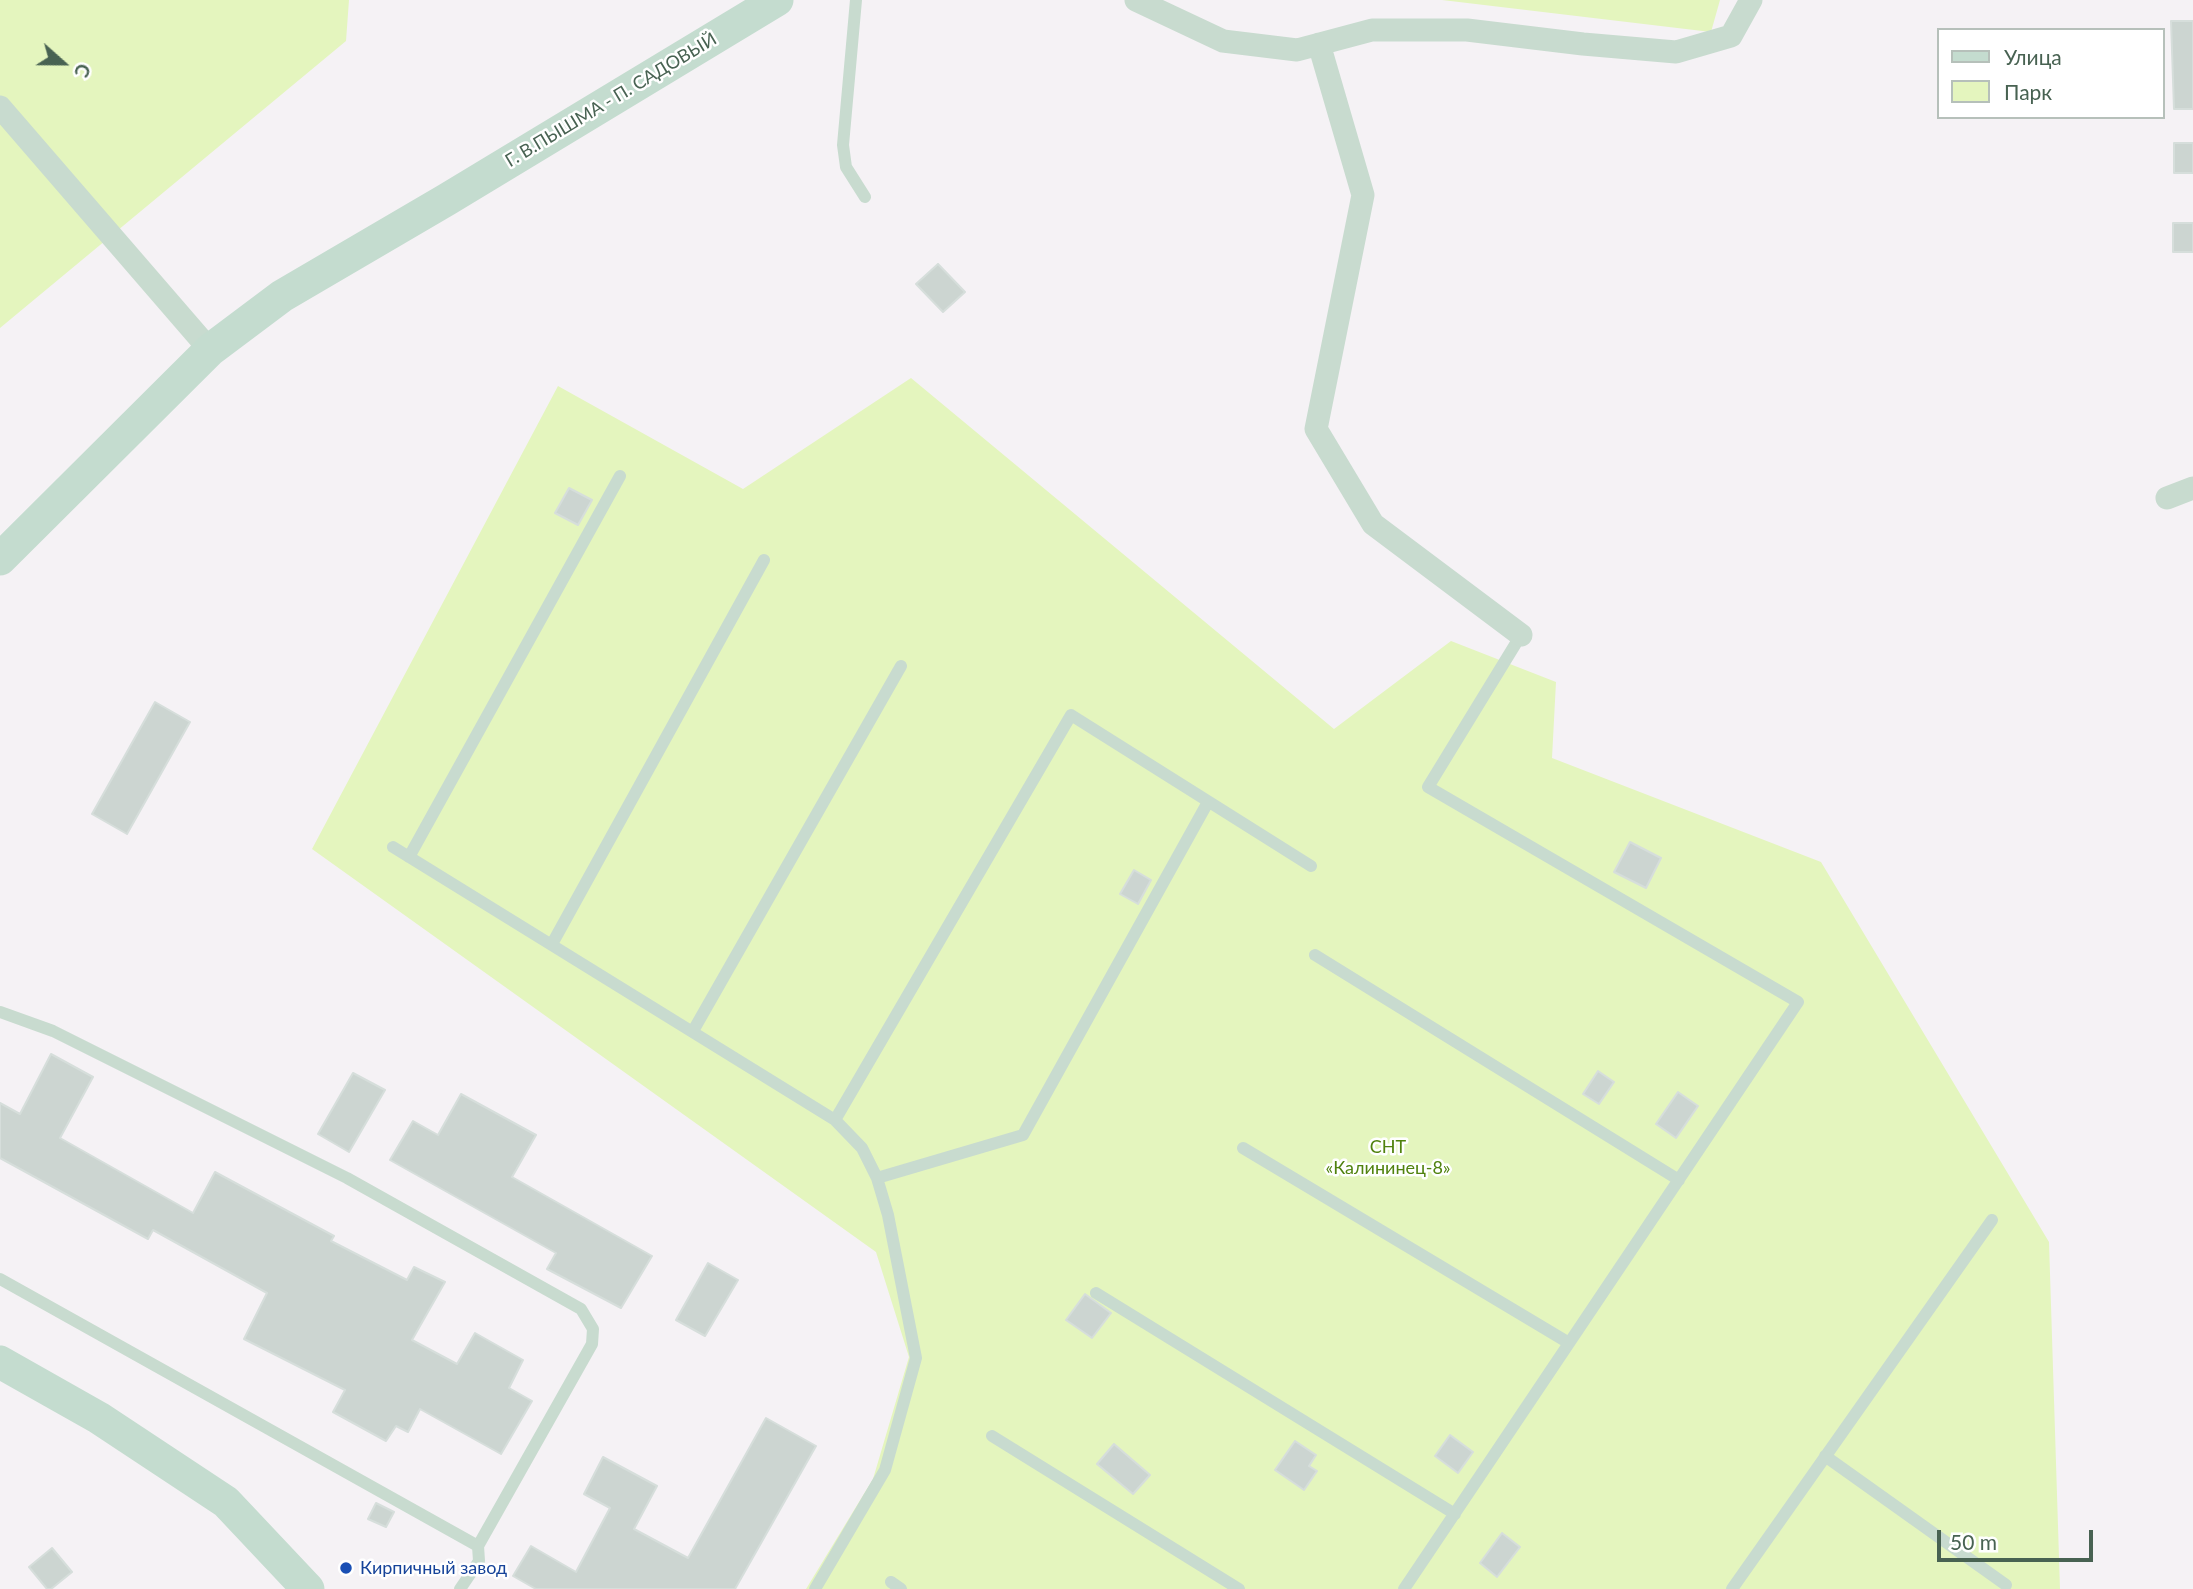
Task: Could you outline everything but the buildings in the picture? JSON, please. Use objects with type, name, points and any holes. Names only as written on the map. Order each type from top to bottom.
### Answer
[{"type":"main road","name":"Г. В.ПЫШМА - П. САДОВЫЙ","points":[[0,559],[210,349],[282,296],[777,0]]},
{"type":"main road","points":[[0,1362],[99,1418],[226,1502],[308,1589]]},
{"type":"street","points":[[1136,0],[1223,41],[1297,50],[1372,30],[1467,30],[1583,44],[1675,51],[1731,36],[1751,0]]},
{"type":"street","points":[[1319,44],[1363,195],[1316,429],[1373,524],[1521,635]]},
{"type":"street","points":[[0,107],[210,349]]},
{"type":"street","points":[[2167,498],[2193,488]]},
{"type":"lane","points":[[856,0],[843,145],[846,167],[866,197]]},
{"type":"lane","points":[[409,857],[620,476]]},
{"type":"lane","points":[[552,944],[764,560]]},
{"type":"lane","points":[[1404,1589],[1798,1002],[1428,786],[1521,635]]},
{"type":"lane","points":[[693,1031],[901,666]]},
{"type":"lane","points":[[835,1120],[1071,715],[1311,866]]},
{"type":"lane","points":[[877,1178],[1023,1135],[1208,802]]},
{"type":"lane","points":[[393,847],[835,1120],[862,1147],[877,1178],[888,1214],[916,1358],[885,1470],[815,1589]]},
{"type":"lane","points":[[1315,954],[1679,1180]]},
{"type":"lane","points":[[0,1012],[53,1031],[347,1178],[580,1308],[593,1329],[592,1344],[478,1546],[479,1561],[460,1589]]},
{"type":"lane","points":[[1243,1149],[1569,1343]]},
{"type":"lane","points":[[1734,1588],[1992,1220]]},
{"type":"lane","points":[[0,1279],[478,1546]]},
{"type":"lane","points":[[1096,1293],[1455,1514]]},
{"type":"lane","points":[[992,1436],[1239,1589]]},
{"type":"lane","points":[[1825,1456],[2006,1586]]},
{"type":"green space","points":[[0,0],[349,0],[346,41],[0,328]]},
{"type":"green space","points":[[1442,0],[1720,0],[1711,32]]},
{"type":"green space","name":"СНТ «Калининец-8»","points":[[911,378],[1334,729],[1451,641],[1556,682],[1552,758],[1821,862],[2049,1242],[2060,1589],[806,1589],[873,1479],[909,1357],[876,1252],[312,849],[558,386],[743,489]]},
{"type":"place","name":"Кирпичный завод","points":[[346,1568]]}]
